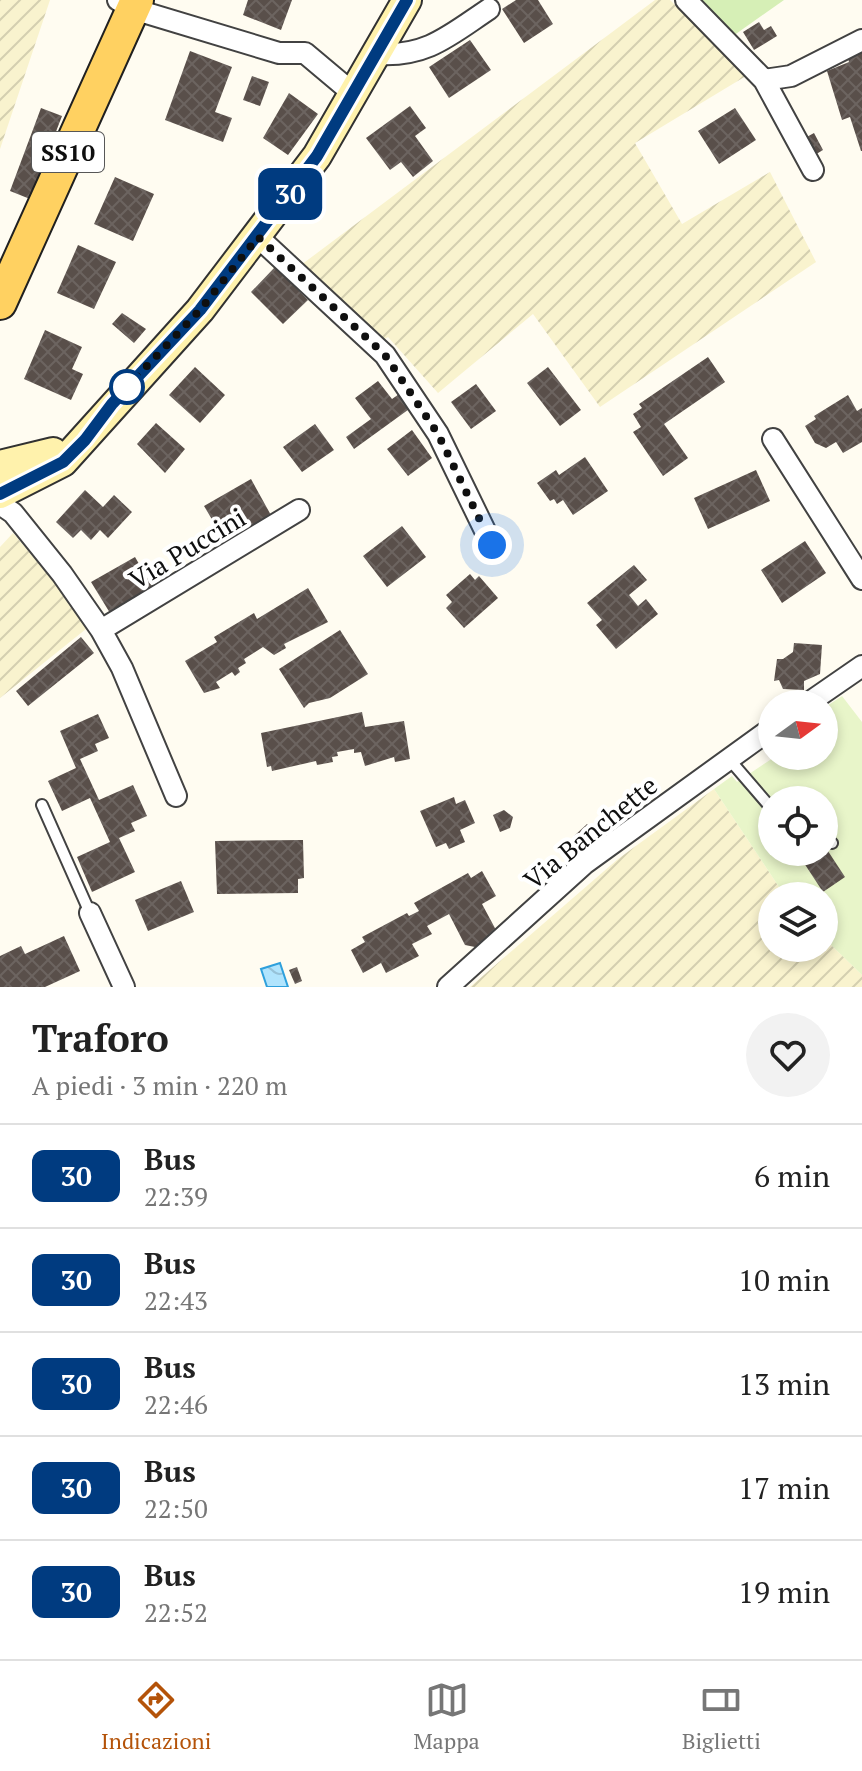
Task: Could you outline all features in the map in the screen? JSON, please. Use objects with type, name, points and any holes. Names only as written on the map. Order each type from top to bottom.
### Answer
[{"type":"main road","points":[[0,494],[63,462],[85,440],[112,404],[200,310],[317,156],[355,95],[407,0]]},
{"type":"main road","name":"SS10","points":[[0,303],[129,3]]},
{"type":"main road","points":[[0,465],[50,454],[112,404]]},
{"type":"street","points":[[686,0],[764,80],[813,170]]},
{"type":"street","points":[[129,3],[279,53],[305,53],[355,95]]},
{"type":"street","points":[[378,54],[407,55],[428,48],[489,9]]},
{"type":"street","points":[[764,80],[791,76],[862,40]]},
{"type":"street","points":[[258,237],[385,355],[438,434],[492,545]]},
{"type":"street","points":[[773,439],[862,579]]},
{"type":"street","points":[[0,504],[13,513],[62,574],[101,630],[122,668],[176,796]]},
{"type":"street","name":"Via Puccini","points":[[101,630],[299,510]]},
{"type":"street","points":[[0,519],[26,531]]},
{"type":"street","points":[[827,690],[862,666]]},
{"type":"street","name":"Via Banchette","points":[[448,987],[584,864],[758,738]]},
{"type":"street","points":[[90,913],[124,987]]},
{"type":"lane","points":[[729,758],[758,792]]},
{"type":"lane","points":[[42,805],[90,913]]},
{"type":"shaded area","points":[[0,0],[50,0],[0,149]]},
{"type":"shaded area","points":[[655,0],[670,0],[746,76],[635,143],[682,224],[770,172],[816,262],[600,407],[533,314],[438,393],[388,337],[381,341],[301,265]]},
{"type":"shaded area","points":[[13,533],[91,625],[0,698],[0,547]]},
{"type":"shaded area","points":[[714,789],[758,855],[758,866],[765,866],[776,882],[758,882],[758,962],[838,962],[838,952],[862,975],[862,987],[470,987],[618,859]]},
{"type":"green space","points":[[698,0],[784,0],[733,36]]},
{"type":"green space","points":[[842,696],[862,722],[862,975],[838,952],[838,882],[776,882],[765,866],[838,866],[838,786],[758,786],[758,855],[714,789],[732,776],[737,782],[758,768],[838,770],[838,699]]},
{"type":"water","points":[[280,963],[288,987],[267,987],[261,969]]},
{"type":"building","points":[[248,0],[292,0],[281,30],[243,15]]},
{"type":"building","points":[[516,0],[538,0],[553,24],[524,43],[502,9]]},
{"type":"building","points":[[759,22],[764,30],[771,26],[777,36],[754,50],[743,32]]},
{"type":"building","points":[[470,40],[491,70],[449,98],[429,67]]},
{"type":"building","points":[[862,45],[861,151],[850,117],[842,120],[827,71],[849,62],[846,51]]},
{"type":"building","points":[[190,51],[232,67],[215,112],[232,118],[223,142],[165,120]]},
{"type":"building","points":[[252,76],[269,82],[260,106],[243,100]]},
{"type":"building","points":[[289,93],[318,114],[288,155],[263,138]]},
{"type":"building","points":[[410,106],[426,128],[415,136],[433,161],[413,177],[401,162],[390,170],[366,138]]},
{"type":"building","points":[[41,108],[62,116],[30,199],[10,191]]},
{"type":"building","points":[[735,108],[756,140],[719,164],[698,131]]},
{"type":"building","points":[[814,133],[823,150],[813,156],[803,139]]},
{"type":"building","points":[[115,177],[154,194],[133,241],[94,224]]},
{"type":"building","points":[[78,245],[116,262],[94,309],[57,293]]},
{"type":"building","points":[[275,267],[308,300],[283,324],[251,292]]},
{"type":"building","points":[[122,313],[146,329],[134,343],[112,324]]},
{"type":"building","points":[[45,330],[82,347],[72,369],[83,374],[71,400],[24,379]]},
{"type":"building","points":[[708,357],[725,382],[664,424],[688,458],[663,476],[633,432],[641,427],[633,414],[642,408],[639,404]]},
{"type":"building","points":[[195,367],[225,395],[200,423],[169,395]]},
{"type":"building","points":[[548,367],[581,410],[560,426],[527,383]]},
{"type":"building","points":[[378,381],[392,399],[402,392],[412,407],[354,449],[346,437],[371,419],[355,398]]},
{"type":"building","points":[[476,384],[496,411],[471,429],[451,402]]},
{"type":"building","points":[[848,395],[857,411],[862,408],[862,442],[843,453],[836,442],[826,448],[815,443],[805,426],[816,419],[814,416]]},
{"type":"building","points":[[156,423],[185,449],[165,473],[137,444]]},
{"type":"building","points":[[315,424],[334,450],[302,472],[283,447]]},
{"type":"building","points":[[412,430],[432,458],[408,476],[387,449]]},
{"type":"building","points":[[585,457],[608,491],[573,515],[563,500],[557,504],[554,499],[550,501],[537,483],[556,470],[559,475]]},
{"type":"building","points":[[756,470],[770,501],[708,529],[694,498]]},
{"type":"building","points":[[251,479],[272,517],[226,543],[204,506]]},
{"type":"building","points":[[85,490],[103,507],[114,495],[132,512],[108,538],[100,530],[91,540],[81,530],[73,538],[56,522]]},
{"type":"building","points":[[402,526],[426,557],[387,587],[363,556]]},
{"type":"building","points":[[805,541],[826,573],[782,603],[761,570]]},
{"type":"building","points":[[135,557],[153,588],[110,613],[91,582]]},
{"type":"building","points":[[634,565],[647,580],[629,595],[638,606],[646,599],[658,614],[616,649],[596,625],[602,620],[587,603]]},
{"type":"building","points":[[470,574],[475,580],[479,576],[498,598],[464,628],[446,608],[452,602],[446,595]]},
{"type":"building","points":[[308,588],[328,622],[284,644],[286,648],[274,655],[263,647],[244,659],[246,663],[238,668],[240,672],[235,676],[232,672],[216,682],[220,688],[204,693],[185,661],[217,642],[214,637],[254,613],[257,619]]},
{"type":"building","points":[[340,630],[368,674],[330,698],[309,703],[304,708],[279,669]]},
{"type":"building","points":[[81,637],[94,653],[28,706],[16,691]]},
{"type":"building","points":[[794,643],[822,645],[820,674],[804,681],[804,690],[783,689],[779,680],[774,681],[777,659],[783,659],[793,652]]},
{"type":"building","points":[[362,712],[365,727],[404,721],[410,759],[395,762],[394,757],[365,766],[361,752],[354,753],[354,749],[337,752],[338,756],[332,757],[333,762],[317,765],[316,761],[272,771],[271,766],[267,767],[261,733]]},
{"type":"building","points":[[98,714],[109,738],[95,744],[98,751],[80,759],[99,800],[133,785],[147,816],[131,823],[135,831],[119,838],[135,872],[92,892],[77,857],[110,842],[90,798],[62,811],[48,781],[76,768],[60,731]]},
{"type":"building","points":[[454,797],[456,804],[465,800],[475,823],[460,830],[465,842],[449,849],[446,843],[436,847],[420,811]]},
{"type":"building","points":[[504,810],[513,817],[510,828],[500,832],[493,815]]},
{"type":"building","points":[[587,824],[594,832],[580,844],[574,836]]},
{"type":"building","points":[[303,840],[304,878],[298,879],[298,893],[217,894],[215,841]]},
{"type":"building","points":[[806,866],[838,866],[845,877],[838,882],[816,882]]},
{"type":"building","points":[[482,871],[496,896],[482,904],[496,930],[480,948],[465,945],[449,914],[427,926],[432,934],[412,944],[419,956],[386,973],[381,963],[363,973],[351,950],[365,942],[362,937],[407,913],[409,916],[419,911],[414,903],[468,873],[471,878]]},
{"type":"building","points":[[181,881],[194,912],[148,931],[135,900]]},
{"type":"building","points":[[64,936],[80,971],[45,987],[0,987],[0,956],[21,946],[25,954]]},
{"type":"building","points":[[297,967],[302,981],[295,984],[289,970]]},
{"type":"bus line","name":"30","points":[[0,494],[63,462],[85,440],[112,404],[200,310],[317,156],[355,95],[407,0]]},
{"type":"route","points":[[127,387],[200,310],[258,237],[385,355],[438,434],[492,545]]}]
